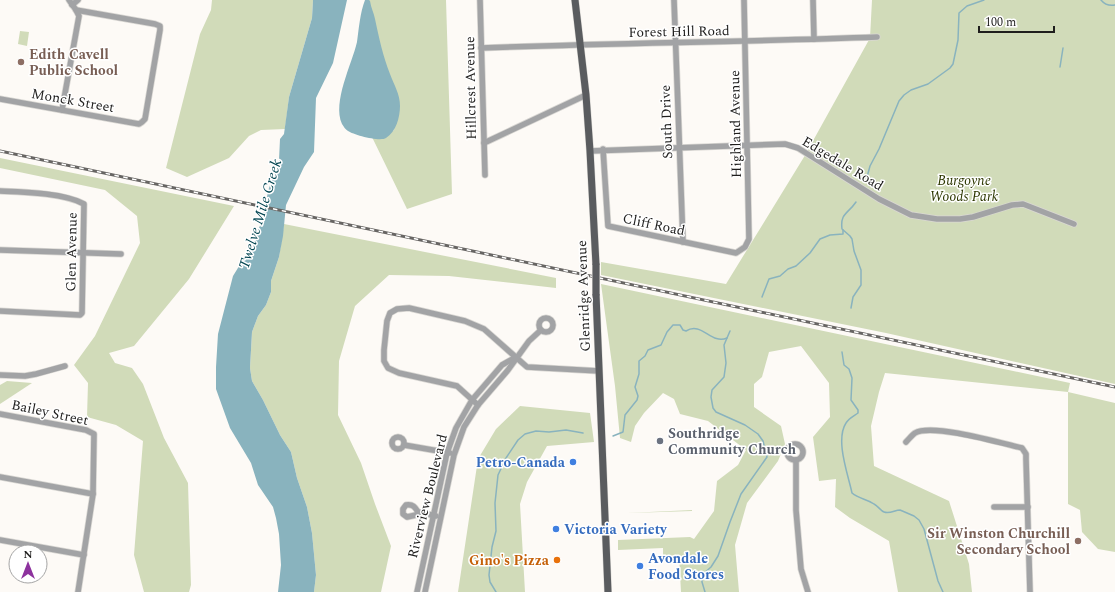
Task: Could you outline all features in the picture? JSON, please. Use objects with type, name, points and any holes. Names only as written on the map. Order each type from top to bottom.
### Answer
[{"type":"main road","name":"Glenridge Avenue","points":[[575,0],[586,94],[590,150],[596,265],[608,592]]},
{"type":"street","points":[[62,110],[79,16],[70,2],[78,0]]},
{"type":"street","name":"Hillcrest Avenue","points":[[480,0],[484,175]]},
{"type":"street","name":"South Drive","points":[[674,0],[683,242]]},
{"type":"street","name":"Highland Avenue","points":[[744,0],[748,239],[745,247]]},
{"type":"street","points":[[813,0],[814,40]]},
{"type":"street","name":"Monck Street","points":[[0,99],[139,124],[145,119],[160,26],[76,10]]},
{"type":"street","name":"Forest Hill Road","points":[[481,48],[580,44],[814,40],[877,37]]},
{"type":"street","points":[[484,143],[586,94]]},
{"type":"street","name":"Edgedale Road","points":[[590,150],[785,144],[798,148],[879,199],[910,215],[937,219],[960,219],[1012,205],[1023,204],[1074,224]]},
{"type":"street","name":"Cliff Road","points":[[603,150],[608,226],[736,253],[745,247]]},
{"type":"street","name":"Glen Avenue","points":[[0,191],[55,196],[79,201],[84,204],[82,313],[80,315],[0,311]]},
{"type":"street","points":[[0,250],[121,254]]},
{"type":"street","points":[[478,406],[457,386],[399,373],[388,368],[384,361],[384,350],[386,321],[390,313],[397,309],[409,308],[465,322],[484,329],[527,367],[599,371]]},
{"type":"street","points":[[517,357],[529,341],[541,330]]},
{"type":"street","name":"Riverview Boulevard","points":[[417,592],[447,453],[456,428],[472,400],[502,365],[517,357]]},
{"type":"street","name":"Riverview Boulevard","points":[[425,592],[454,455],[464,427],[478,406],[517,357]]},
{"type":"street","points":[[0,375],[26,376],[64,366]]},
{"type":"street","name":"Bailey Street","points":[[0,414],[86,430],[94,435],[93,494]]},
{"type":"street","points":[[906,442],[916,433],[929,430],[948,432],[1022,448],[1026,454],[1030,592]]},
{"type":"street","points":[[404,445],[454,455]]},
{"type":"street","points":[[796,460],[796,510],[800,569],[808,592]]},
{"type":"street","points":[[0,477],[93,494],[78,592]]},
{"type":"street","points":[[994,508],[1028,508]]},
{"type":"street","points":[[418,512],[441,517]]},
{"type":"street","points":[[0,540],[84,555]]},
{"type":"street","points":[[419,581],[427,583]]},
{"type":"green space","points":[[212,0],[313,0],[312,18],[289,97],[285,129],[261,130],[249,136],[229,158],[187,177],[166,168],[200,34],[211,10]]},
{"type":"green space","points":[[366,0],[446,0],[452,194],[407,209],[372,137],[384,137],[394,130],[395,123]]},
{"type":"green space","name":"Burgoyne Woods Park","points":[[872,0],[1115,0],[1115,384],[886,333],[601,275],[601,262],[726,284],[804,157],[870,38]]},
{"type":"green space","points":[[20,31],[29,32],[27,46],[18,44]]},
{"type":"green space","points":[[0,158],[234,206],[189,279],[134,346],[109,353],[115,363],[132,368],[143,384],[164,438],[188,483],[191,585],[189,592],[144,592],[134,555],[143,441],[116,425],[87,417],[88,383],[74,365],[95,336],[140,243],[137,216],[105,190],[0,168]]},
{"type":"green space","points":[[284,224],[556,278],[556,288],[449,276],[389,275],[355,306],[339,361],[338,415],[361,463],[391,546],[381,592],[314,592],[316,575],[312,533],[307,507],[297,478],[291,452],[280,435],[252,381],[250,368],[252,332],[258,316],[266,305],[271,292],[271,281],[279,257]]},
{"type":"green space","points":[[601,284],[1070,383],[1068,392],[885,373],[871,426],[874,466],[949,501],[969,564],[972,592],[898,592],[889,541],[850,518],[835,507],[836,479],[819,481],[813,437],[830,417],[829,383],[801,346],[769,352],[762,377],[754,384],[754,407],[781,426],[785,444],[778,461],[747,503],[735,545],[739,592],[681,592],[679,556],[663,556],[663,548],[618,550],[618,540],[690,537],[694,539],[714,511],[717,481],[738,465],[746,450],[708,421],[680,414],[674,399],[663,393],[644,413],[635,426],[631,442],[620,438],[615,386]]},
{"type":"green space","points":[[7,381],[32,383],[0,404],[0,385]]},
{"type":"green space","points":[[1068,392],[1115,403],[1115,552],[1098,549],[1082,532],[1080,510],[1068,504]]},
{"type":"green space","points":[[520,406],[590,413],[594,442],[547,446],[527,482],[520,504],[525,592],[458,592],[478,459],[496,429]]},
{"type":"green space","points":[[692,510],[629,513],[628,513]]},
{"type":"water","points":[[313,0],[347,0],[333,63],[316,98],[314,152],[304,167],[286,205],[283,236],[279,257],[271,281],[271,292],[266,305],[258,316],[252,332],[250,368],[252,381],[280,435],[291,452],[297,478],[307,507],[312,533],[316,575],[314,592],[278,592],[281,565],[279,534],[273,507],[258,485],[251,463],[230,428],[216,389],[216,367],[218,334],[233,276],[249,253],[261,223],[269,188],[279,160],[280,139],[284,134],[289,97],[312,18]]},
{"type":"water","points":[[365,0],[370,1],[383,54],[400,102],[397,124],[392,132],[383,139],[367,138],[348,131],[342,124],[340,115],[339,105],[341,94],[355,51]]},
{"type":"waterway","points":[[867,177],[870,166],[879,149],[899,101],[911,90],[928,84],[950,68],[953,64],[958,40],[959,13],[967,6],[984,0]]},
{"type":"waterway","points":[[1101,0],[1107,5],[1115,5]]},
{"type":"waterway","points":[[1060,67],[1063,48]]},
{"type":"waterway","points":[[851,308],[853,297],[861,285],[861,270],[854,251],[852,239],[842,229],[842,220],[845,214],[856,202]]},
{"type":"waterway","points":[[762,297],[769,279],[780,276],[788,269],[796,266],[810,253],[820,239],[830,235],[843,234],[843,230]]},
{"type":"waterway","points":[[613,436],[623,432],[625,415],[637,400],[638,396],[635,387],[639,374],[639,361],[645,356],[648,350],[661,345],[667,332],[673,325],[680,325],[683,330],[686,331],[697,329],[716,338],[727,338]]},
{"type":"waterway","points":[[705,592],[702,582],[702,575],[711,567],[718,556],[741,494],[767,457],[763,441],[758,434],[745,425],[716,412],[713,408],[711,397],[712,390],[724,377],[726,363],[724,345],[730,331]]},
{"type":"waterway","points":[[842,352],[844,365],[849,369],[852,378],[851,400],[858,410],[858,413],[850,418],[846,423],[842,438],[843,457],[852,493],[857,497],[871,502],[884,512],[888,513],[900,510],[914,516],[919,520],[924,529],[938,581],[943,592]]},
{"type":"waterway","points":[[496,592],[490,582],[489,575],[492,547],[496,531],[495,503],[498,475],[506,458],[518,440],[525,434],[536,431],[549,432],[566,430],[583,433]]},
{"type":"railway","points":[[0,151],[1115,387]]},
{"type":"place","name":"Edith Cavell Public School","points":[[21,62]]},
{"type":"place","name":"Southridge Community Church","points":[[660,441]]},
{"type":"place","name":"Petro-Canada","points":[[573,462]]},
{"type":"place","name":"Victoria Variety","points":[[556,529]]},
{"type":"place","name":"Sir Winston Churchill Secondary School","points":[[1078,541]]},
{"type":"place","name":"Gino's Pizza","points":[[557,560]]},
{"type":"place","name":"Avondale Food Stores","points":[[640,566]]},
{"type":"water label","name":"Twelve Mile Creek","points":[[260,214]]}]
